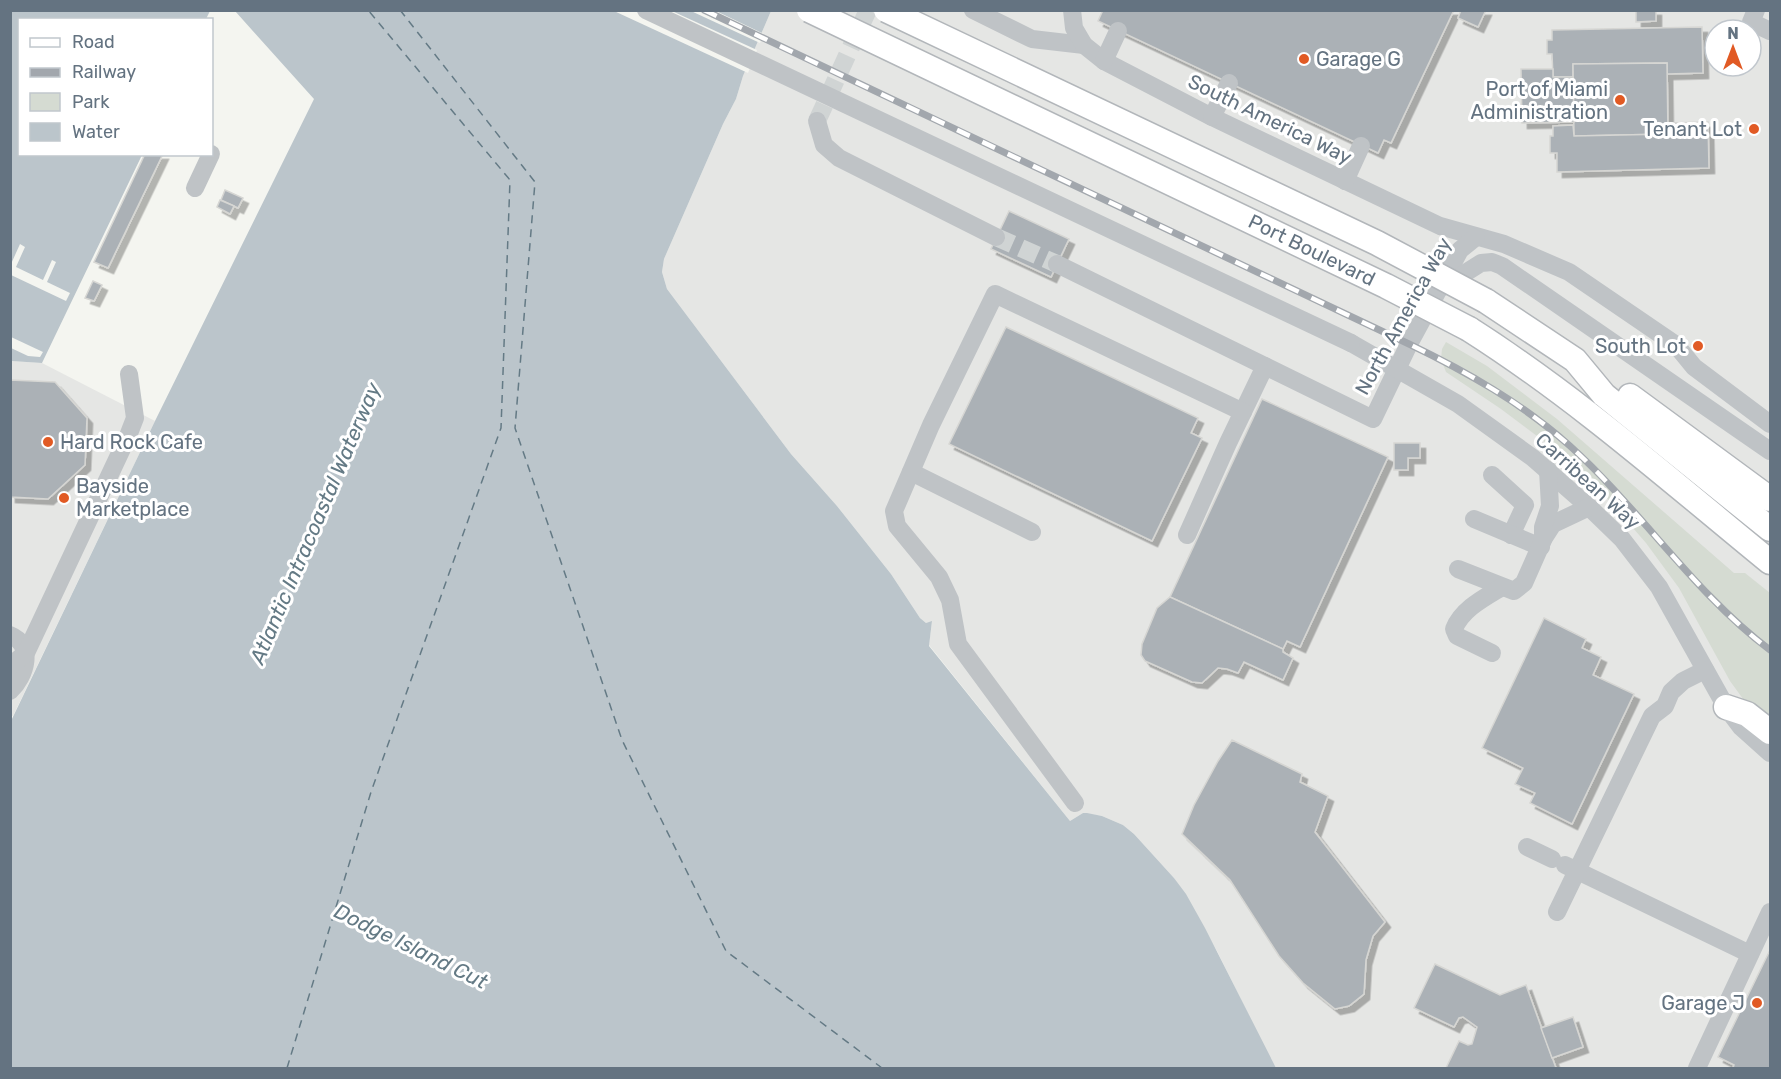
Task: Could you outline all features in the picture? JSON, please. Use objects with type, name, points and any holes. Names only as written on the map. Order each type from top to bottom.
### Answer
[{"type":"main road","name":"Port Boulevard","points":[[809,10],[1377,282],[1468,330],[1572,401],[1770,562]]},
{"type":"main road","name":"Port Boulevard","points":[[886,10],[1377,243],[1486,301],[1575,360],[1612,401],[1770,529]]},
{"type":"main road","points":[[1575,360],[1611,381],[1770,499]]},
{"type":"main road","points":[[1726,707],[1747,714],[1770,732]]},
{"type":"street","name":"Carribean Way","points":[[646,10],[1351,344],[1458,404],[1548,470],[1622,539],[1659,587],[1726,707],[1741,727],[1770,753]]},
{"type":"street","points":[[973,10],[1032,39],[1084,45]]},
{"type":"street","name":"South America Way","points":[[1072,10],[1074,28],[1084,45],[1104,61],[1212,117],[1440,226],[1504,244],[1569,272],[1676,345],[1694,367],[1770,424]]},
{"type":"street","points":[[1754,16],[1770,31]]},
{"type":"street","points":[[1104,61],[1118,31]]},
{"type":"street","points":[[1212,117],[1229,83]]},
{"type":"street","points":[[817,121],[824,145],[839,158],[996,237]]},
{"type":"street","points":[[1345,181],[1361,146]]},
{"type":"street","points":[[195,188],[211,156]]},
{"type":"street","name":"North America Way","points":[[1265,366],[1373,419],[1460,250],[1476,237]]},
{"type":"street","points":[[1439,289],[1481,263],[1492,262],[1502,266],[1770,451]]},
{"type":"street","points":[[1057,264],[1265,366],[1187,536]]},
{"type":"street","points":[[1075,803],[958,644],[950,600],[939,577],[897,526],[894,511],[931,425],[996,294],[1243,412]]},
{"type":"street","points":[[10,691],[23,674],[26,653],[135,418],[129,374]]},
{"type":"street","points":[[1542,544],[1550,506],[1548,470]]},
{"type":"street","points":[[911,472],[1032,532]]},
{"type":"street","points":[[1492,475],[1525,505],[1510,535]]},
{"type":"street","points":[[1458,569],[1514,591],[1524,583],[1553,524],[1589,507]]},
{"type":"street","points":[[1474,519],[1510,535],[1542,544]]},
{"type":"street","points":[[1492,653],[1456,636],[1454,629],[1458,619],[1479,601],[1502,587]]},
{"type":"street","points":[[10,630],[44,614]]},
{"type":"street","points":[[10,635],[23,643],[26,653]]},
{"type":"street","points":[[10,666],[26,653]]},
{"type":"street","points":[[1557,912],[1565,865],[1595,833],[1652,716],[1665,706],[1671,692],[1683,681],[1705,670]]},
{"type":"street","points":[[1527,847],[1750,954]]},
{"type":"street","points":[[1697,1068],[1770,912]]},
{"type":"shaded area","points":[[771,11],[1770,11],[1770,1068],[1276,1068],[1217,951],[1174,878],[1123,825],[1102,816],[1083,813],[1070,821],[929,645],[932,622],[926,623],[920,618],[891,574],[837,506],[791,454],[667,289],[662,272],[664,259],[736,99],[743,76]]},
{"type":"shaded area","name":"Bayside Marketplace","points":[[10,361],[42,363],[155,421],[13,716],[10,715]]},
{"type":"green space","points":[[1446,342],[1487,366],[1557,419],[1734,573],[1745,573],[1770,593],[1770,723],[1746,703],[1730,681],[1679,588],[1646,543],[1606,497],[1557,451],[1446,372],[1441,359],[1442,349]]},
{"type":"water","points":[[10,11],[210,11],[206,18],[18,18],[18,156],[142,156],[42,363],[11,361]]},
{"type":"water","points":[[235,11],[771,11],[743,76],[736,99],[664,259],[662,272],[667,289],[791,454],[837,506],[891,574],[920,618],[926,623],[932,621],[929,646],[1070,821],[1087,813],[1102,816],[1123,825],[1174,878],[1205,928],[1276,1068],[11,1068],[11,721],[155,421],[314,99]]},
{"type":"pier","points":[[614,11],[672,11],[757,50],[748,73]]},
{"type":"pier","points":[[691,11],[716,11],[764,34],[760,43]]},
{"type":"pier","points":[[20,244],[25,247],[16,267],[43,280],[52,260],[56,262],[47,282],[70,293],[66,301],[11,275],[11,264]]},
{"type":"pier","points":[[11,337],[43,352],[40,357],[28,356],[11,348]]},
{"type":"building","name":"Garage G","points":[[1103,10],[1454,10],[1391,143],[1384,140],[1378,153],[1098,21]]},
{"type":"building","points":[[1461,10],[1486,10],[1478,27],[1458,18]]},
{"type":"building","points":[[1636,10],[1656,10],[1656,21],[1636,22]]},
{"type":"building","points":[[1702,27],[1703,73],[1667,74],[1667,63],[1573,64],[1573,77],[1553,77],[1552,54],[1547,54],[1547,40],[1552,40],[1552,30]]},
{"type":"building","points":[[1667,63],[1668,134],[1574,136],[1573,64]]},
{"type":"building","points":[[1521,69],[1553,69],[1553,77],[1573,77],[1574,122],[1522,123]]},
{"type":"building","points":[[1708,122],[1709,168],[1557,172],[1557,153],[1550,153],[1550,136],[1553,136],[1553,126],[1573,125],[1574,136],[1668,134],[1668,123]]},
{"type":"building","points":[[144,156],[162,156],[108,268],[94,262]]},
{"type":"building","points":[[225,190],[243,198],[238,208],[221,200]]},
{"type":"building","points":[[220,200],[234,206],[230,214],[217,207]]},
{"type":"building","points":[[1009,211],[1069,239],[1051,277],[991,249]]},
{"type":"building","points":[[93,281],[102,285],[94,301],[85,298]]},
{"type":"building","points":[[1006,327],[1198,418],[1191,433],[1202,438],[1152,541],[949,444]]},
{"type":"building","name":"Hard Rock Cafe","points":[[10,380],[55,382],[87,418],[85,465],[48,499],[10,497]]},
{"type":"building","points":[[1262,399],[1388,457],[1300,647],[1287,641],[1283,649],[1170,597]]},
{"type":"building","points":[[1394,443],[1420,443],[1420,458],[1408,458],[1408,470],[1394,470]]},
{"type":"building","points":[[1170,597],[1283,649],[1283,652],[1293,658],[1283,680],[1244,662],[1238,673],[1218,668],[1202,683],[1192,682],[1145,661],[1141,655],[1142,644],[1157,608]]},
{"type":"building","points":[[1544,618],[1586,639],[1582,648],[1601,657],[1593,675],[1634,694],[1572,824],[1530,803],[1535,793],[1515,784],[1523,768],[1482,748]]},
{"type":"building","points":[[1232,740],[1302,774],[1300,782],[1328,796],[1315,832],[1385,922],[1373,936],[1366,960],[1364,994],[1349,1006],[1335,1009],[1303,983],[1279,956],[1230,880],[1182,834],[1194,805]]},
{"type":"building","name":"Garage J","points":[[1770,950],[1770,1068],[1733,1068],[1734,1065],[1718,1057]]},
{"type":"building","points":[[1435,964],[1500,995],[1526,985],[1556,1068],[1446,1068],[1459,1041],[1468,1045],[1472,1044],[1477,1027],[1463,1017],[1459,1018],[1454,1027],[1414,1008]]},
{"type":"building","points":[[1573,1017],[1583,1047],[1552,1058],[1541,1028]]},
{"type":"ferry route","points":[[287,1068],[371,792],[501,428],[510,180],[368,10]]},
{"type":"ferry route","points":[[400,10],[535,182],[515,428],[622,740],[726,951],[882,1068]]},
{"type":"tunnel","points":[[817,121],[868,10]]},
{"type":"tunnel","points":[[996,237],[1057,264]]},
{"type":"railway","points":[[704,10],[1409,344],[1493,389],[1552,430],[1570,446],[1621,497],[1717,603],[1770,650]]},
{"type":"place","name":"Garage G","points":[[1304,59]]},
{"type":"place","name":"Port of Miami Administration","points":[[1620,100]]},
{"type":"place","name":"Tenant Lot","points":[[1754,129]]},
{"type":"place","name":"South Lot","points":[[1698,346]]},
{"type":"place","name":"Hard Rock Cafe","points":[[48,442]]},
{"type":"place","name":"Bayside Marketplace","points":[[64,498]]},
{"type":"place","name":"Garage J","points":[[1757,1003]]},
{"type":"water label","name":"Atlantic Intracoastal Waterway","points":[[315,523]]},
{"type":"water label","name":"Dodge Island Cut","points":[[411,946]]}]
